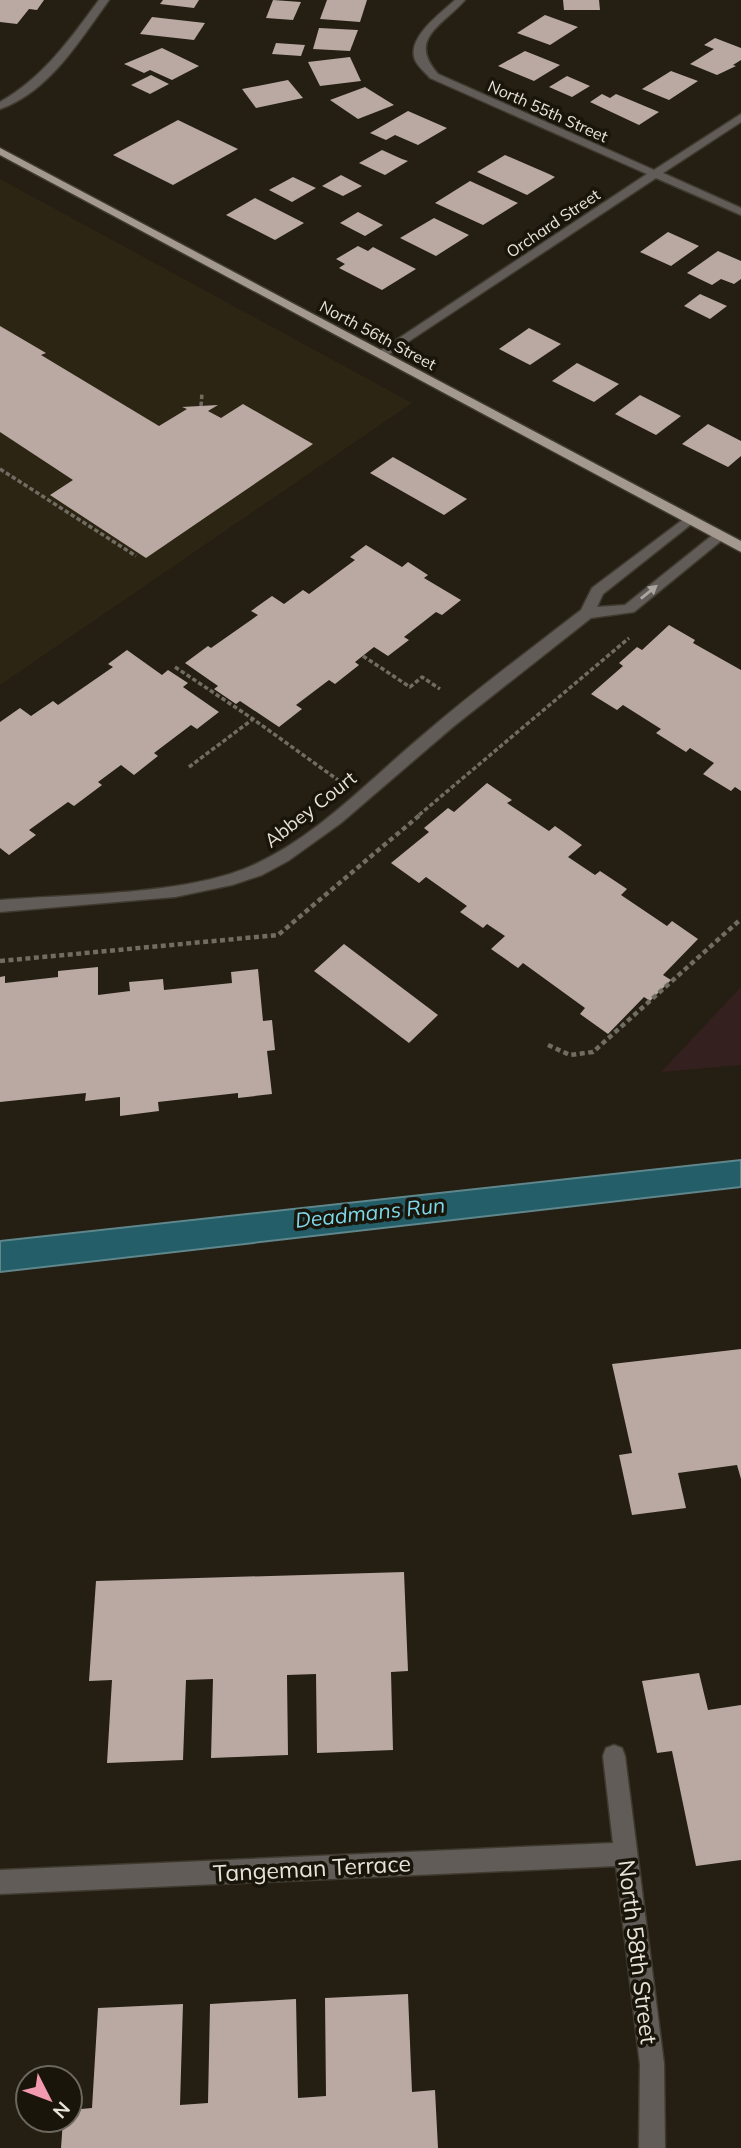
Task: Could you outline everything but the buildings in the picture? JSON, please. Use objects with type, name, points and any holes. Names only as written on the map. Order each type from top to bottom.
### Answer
[{"type":"main road","name":"North 56th Street","points":[[0,151],[741,547]]},
{"type":"street","points":[[0,106],[50,72],[64,57],[104,0]]},
{"type":"street","name":"North 55th Street","points":[[460,0],[430,29],[419,46],[420,60],[426,69],[450,85],[741,212]]},
{"type":"street","name":"Orchard Street","points":[[382,355],[741,117]]},
{"type":"street","name":"Abbey Court","points":[[0,906],[143,893],[233,879],[273,863],[587,612],[597,591],[689,519]]},
{"type":"street","points":[[587,612],[629,609],[720,536]]},
{"type":"street","name":"North 58th Street","points":[[614,1756],[652,2064],[652,2148]]},
{"type":"street","name":"Tangeman Terrace","points":[[0,1882],[625,1854]]},
{"type":"path","points":[[201,406],[202,393]]},
{"type":"path","points":[[0,469],[136,556]]},
{"type":"path","points":[[363,656],[410,687],[422,677],[467,706]]},
{"type":"path","points":[[175,667],[224,697],[361,795]]},
{"type":"path","points":[[189,767],[253,719]]},
{"type":"path","points":[[548,1045],[566,1055],[582,1058],[593,1052],[741,919]]},
{"type":"shaded area","points":[[0,179],[412,403],[0,685]]},
{"type":"shaded area","points":[[741,987],[741,1065],[661,1072]]},
{"type":"water","name":"Deadmans Run","points":[[741,1160],[741,1187],[0,1272],[0,1241]]}]
